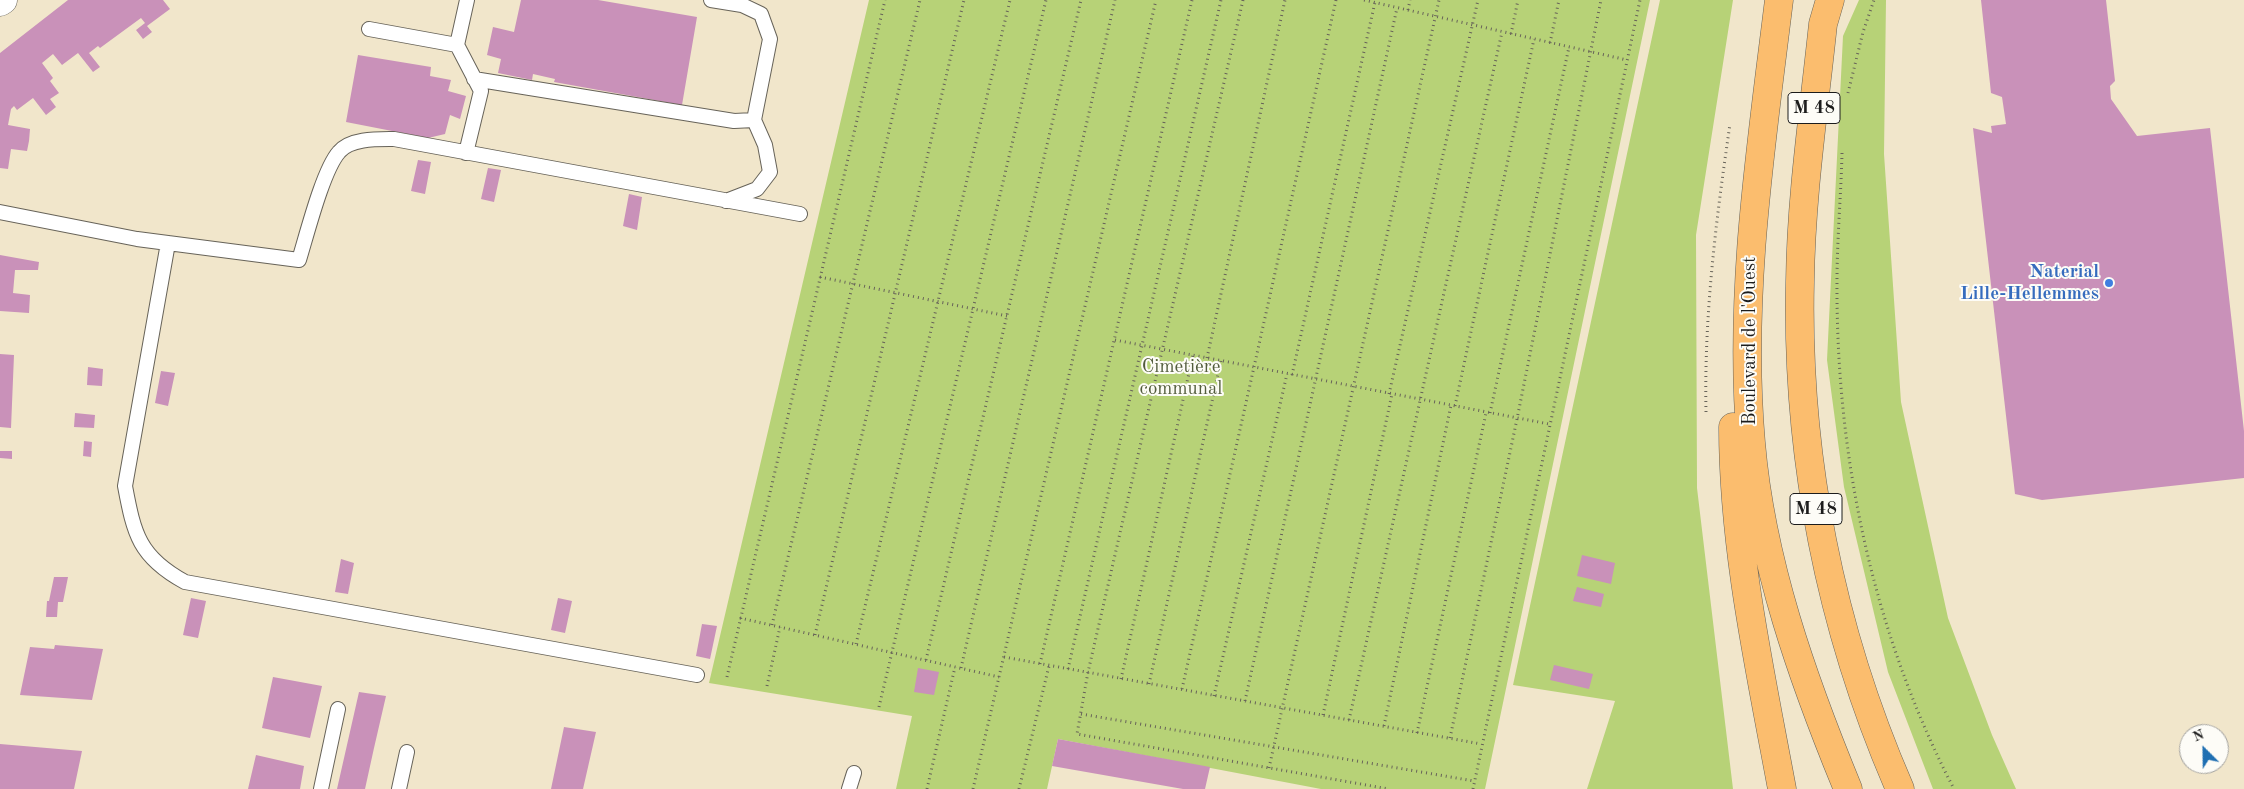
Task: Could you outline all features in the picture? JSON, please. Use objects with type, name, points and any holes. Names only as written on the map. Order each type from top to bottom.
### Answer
[{"type":"main road","name":"Boulevard de l'Ouest","points":[[1779,0],[1746,294],[1746,376],[1751,445],[1768,546],[1808,685],[1848,789]]},
{"type":"main road","name":"M 48","points":[[1825,8],[1802,227],[1800,282],[1803,414],[1819,529],[1833,592],[1866,706],[1900,789]]},
{"type":"main road","points":[[1746,294],[1733,377],[1735,494],[1746,595],[1782,789]]},
{"type":"lane","points":[[466,153],[481,91],[457,44],[467,0]]},
{"type":"lane","points":[[711,0],[742,5],[761,14],[770,39],[754,120],[765,145],[770,172],[757,189],[725,201]]},
{"type":"lane","points":[[368,29],[457,44]]},
{"type":"lane","points":[[474,79],[734,121],[754,120]]},
{"type":"lane","points":[[0,212],[168,243],[299,260],[327,174],[340,150],[365,139],[394,139],[800,214]]},
{"type":"lane","points":[[168,243],[124,486],[132,525],[146,552],[165,571],[185,582],[697,675]]},
{"type":"lane","points":[[320,789],[338,709]]},
{"type":"lane","points":[[399,789],[407,752]]},
{"type":"lane","points":[[849,789],[854,773]]},
{"type":"path","points":[[726,677],[885,0]]},
{"type":"path","points":[[772,625],[920,0]]},
{"type":"path","points":[[816,635],[964,0]]},
{"type":"path","points":[[856,644],[1010,0]]},
{"type":"path","points":[[880,708],[1046,0]]},
{"type":"path","points":[[926,660],[1081,0]]},
{"type":"path","points":[[961,668],[1115,0]]},
{"type":"path","points":[[973,789],[1156,0]]},
{"type":"path","points":[[1040,664],[1192,0]]},
{"type":"path","points":[[1068,669],[1220,0]]},
{"type":"path","points":[[1243,0],[1088,672],[1077,734],[1389,789]]},
{"type":"path","points":[[1207,358],[1285,0]]},
{"type":"path","points":[[1182,689],[1252,367],[1336,0]]},
{"type":"path","points":[[1364,0],[1627,60]]},
{"type":"path","points":[[1408,10],[1410,0]]},
{"type":"path","points":[[1269,768],[1439,0]]},
{"type":"path","points":[[1323,715],[1390,394],[1478,0]]},
{"type":"path","points":[[1511,34],[1518,0]]},
{"type":"path","points":[[1550,43],[1559,0]]},
{"type":"path","points":[[1450,738],[1601,0]]},
{"type":"path","points":[[1473,789],[1640,0]]},
{"type":"path","points":[[1292,375],[1372,1]]},
{"type":"path","points":[[1245,701],[1397,8]]},
{"type":"path","points":[[1349,720],[1502,32]]},
{"type":"path","points":[[1384,726],[1534,39]]},
{"type":"path","points":[[1417,733],[1569,47]]},
{"type":"path","points":[[1842,146],[1837,281],[1838,330],[1844,427],[1854,488],[1874,580],[1902,671],[1937,756],[1954,789]]},
{"type":"path","points":[[820,277],[1007,316]]},
{"type":"path","points":[[1115,340],[1549,424]]},
{"type":"path","points":[[1121,679],[1194,355]]},
{"type":"path","points":[[1149,684],[1221,361]]},
{"type":"path","points":[[1214,696],[1287,374]]},
{"type":"path","points":[[740,618],[999,677]]},
{"type":"path","points":[[767,686],[780,627]]},
{"type":"path","points":[[1004,657],[1481,744]]},
{"type":"path","points":[[1019,789],[1049,666]]},
{"type":"path","points":[[927,789],[955,667]]},
{"type":"path","points":[[1081,714],[1474,781]]},
{"type":"green space","name":"Cimetière communal","points":[[869,0],[1650,0],[1485,789],[1321,789],[1058,739],[1047,789],[896,789],[912,716],[709,683]]},
{"type":"green space","points":[[1660,0],[1733,0],[1696,235],[1697,488],[1733,789],[1587,789],[1615,701],[1513,685]]},
{"type":"green space","points":[[1859,0],[1886,0],[1884,154],[1901,402],[1948,618],[1992,735],[2016,789],[1933,789],[1888,672],[1844,487],[1827,360],[1843,36]]},
{"type":"building","points":[[68,0],[163,0],[170,9],[147,26],[152,32],[143,39],[136,30],[145,23],[141,18],[100,48],[98,46],[89,53],[100,67],[93,72],[78,53],[62,65],[53,54],[42,63],[53,78],[50,81],[59,93],[50,99],[56,107],[46,115],[33,98],[17,110],[14,106],[11,109],[8,125],[30,129],[29,141],[27,151],[11,149],[8,169],[0,168],[0,53]]},
{"type":"building","points":[[521,0],[598,0],[697,17],[682,105],[554,82],[555,79],[533,74],[532,80],[498,73],[501,59],[487,55],[493,27],[514,32]]},
{"type":"building","name":"Naterial Lille-Hellemmes","points":[[1981,0],[2106,0],[2115,81],[2110,86],[2111,99],[2137,136],[2210,128],[2244,431],[2244,478],[2042,500],[2015,494],[1973,128],[1992,133],[1991,126],[2006,124],[2002,97],[1991,93]]},
{"type":"building","points":[[358,55],[431,67],[430,76],[451,80],[448,91],[466,96],[460,119],[450,115],[445,134],[428,138],[346,122]]},
{"type":"building","points":[[418,160],[431,162],[425,194],[411,191]]},
{"type":"building","points":[[488,168],[501,170],[494,202],[481,199]]},
{"type":"building","points":[[629,194],[642,197],[637,230],[623,226]]},
{"type":"building","points":[[0,255],[39,262],[38,270],[15,270],[13,293],[30,295],[29,313],[0,311]]},
{"type":"building","points":[[0,354],[14,355],[11,428],[0,427]]},
{"type":"building","points":[[88,367],[103,369],[102,386],[87,385]]},
{"type":"building","points":[[161,371],[175,373],[168,406],[155,403]]},
{"type":"building","points":[[75,413],[95,415],[94,428],[74,427]]},
{"type":"building","points":[[84,441],[92,442],[91,457],[83,456]]},
{"type":"building","points":[[0,451],[12,451],[12,459],[0,458]]},
{"type":"building","points":[[1582,555],[1615,563],[1611,584],[1577,576]]},
{"type":"building","points":[[341,559],[354,563],[348,594],[335,592]]},
{"type":"building","points":[[54,577],[68,577],[63,602],[58,602],[57,617],[46,617],[47,601],[49,601]]},
{"type":"building","points":[[1577,587],[1604,594],[1601,607],[1573,601]]},
{"type":"building","points":[[191,598],[206,601],[198,638],[183,635]]},
{"type":"building","points":[[558,598],[572,601],[565,633],[551,630]]},
{"type":"building","points":[[702,624],[717,626],[710,659],[696,656]]},
{"type":"building","points":[[55,645],[103,649],[92,700],[20,695],[30,647],[54,649]]},
{"type":"building","points":[[1554,665],[1593,674],[1589,689],[1550,680]]},
{"type":"building","points":[[918,668],[939,672],[934,695],[914,692]]},
{"type":"building","points":[[273,677],[322,686],[310,738],[262,728]]},
{"type":"building","points":[[359,692],[386,696],[365,789],[337,789]]},
{"type":"building","points":[[564,727],[596,732],[583,789],[551,789]]},
{"type":"building","points":[[1058,739],[1210,767],[1205,789],[1183,789],[1052,766]]},
{"type":"building","points":[[0,744],[82,751],[74,789],[0,789]]},
{"type":"building","points":[[256,755],[304,766],[300,789],[248,789]]},
{"type":"place","name":"Naterial Lille-Hellemmes","points":[[2109,283]]}]
